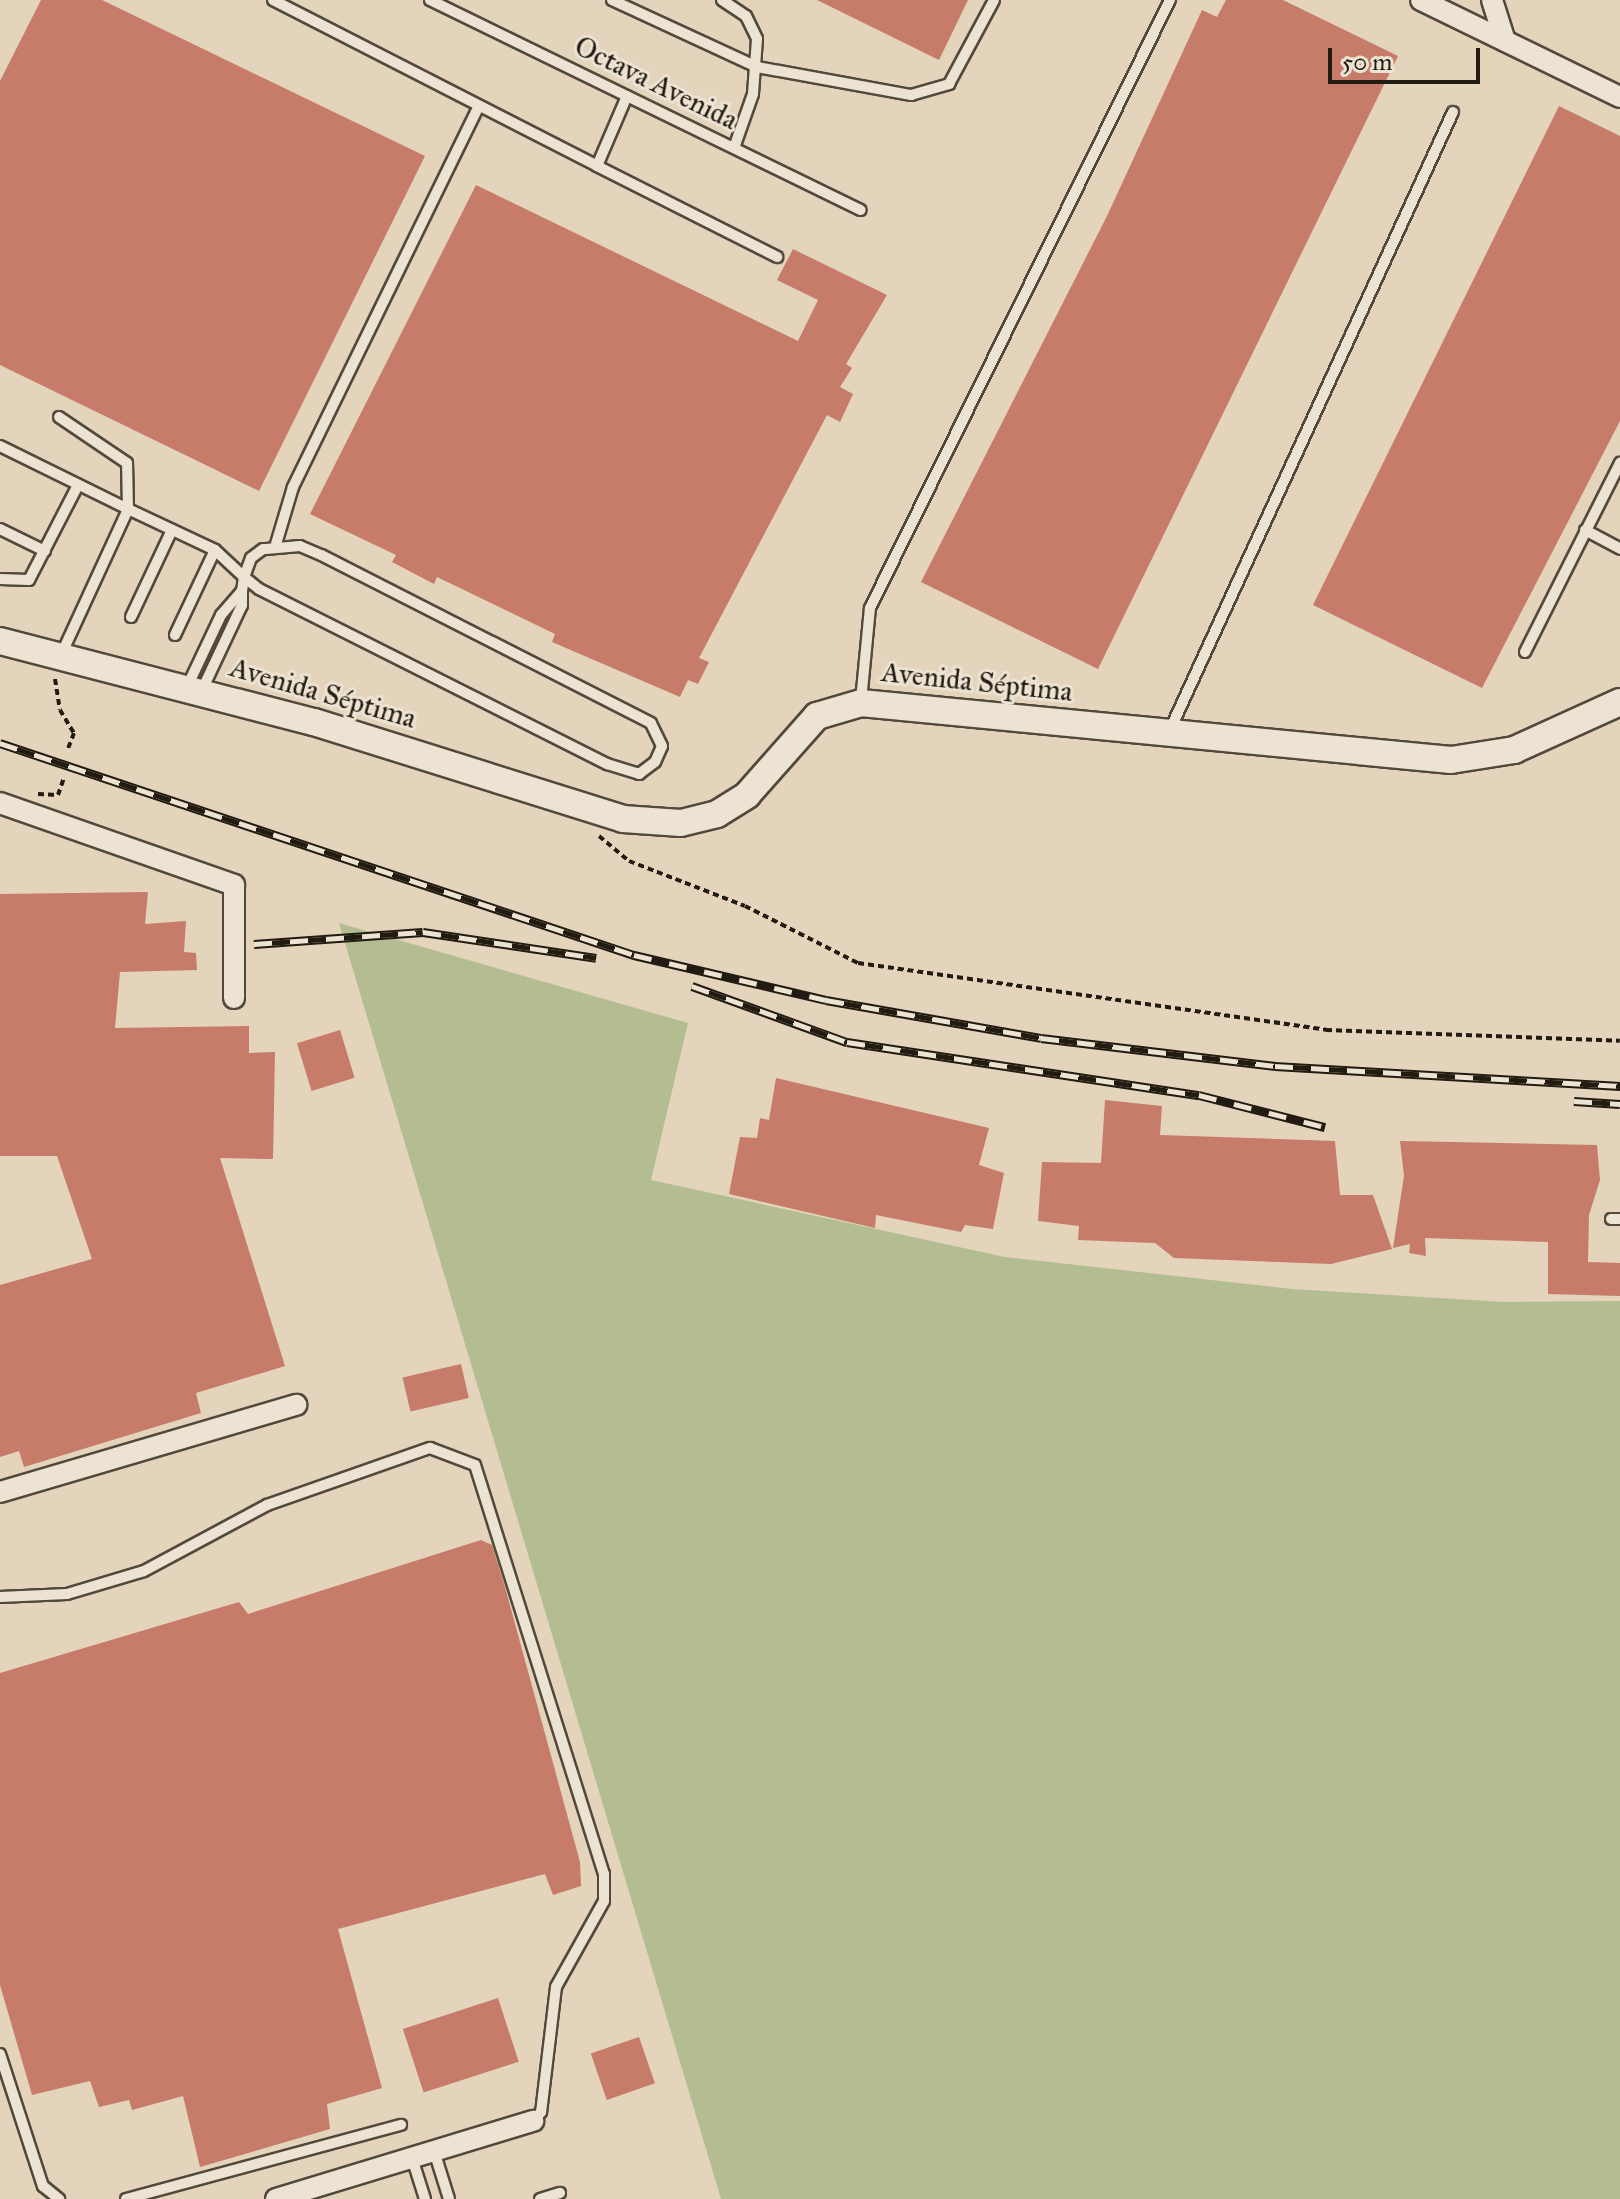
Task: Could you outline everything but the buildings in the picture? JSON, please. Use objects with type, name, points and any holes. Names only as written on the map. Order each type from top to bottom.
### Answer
[{"type":"street","points":[[1421,0],[1620,97]]},
{"type":"street","points":[[1492,0],[1505,41]]},
{"type":"street","name":"Avenida Séptima","points":[[0,641],[194,690],[623,819],[681,823],[717,814],[747,795],[817,716],[861,703],[1168,736],[1451,760],[1514,750],[1620,702]]},
{"type":"street","points":[[0,803],[234,885],[234,998]]},
{"type":"street","points":[[0,1492],[296,1405]]},
{"type":"street","points":[[276,2199],[533,2121]]},
{"type":"lane","points":[[273,0],[777,257]]},
{"type":"lane","name":"Octava Avenida","points":[[430,0],[861,210]]},
{"type":"lane","points":[[455,12],[462,0]]},
{"type":"lane","points":[[612,0],[757,67],[930,93],[949,84],[965,62],[994,0]]},
{"type":"lane","points":[[722,0],[746,16],[757,39],[757,67],[734,148]]},
{"type":"lane","points":[[861,703],[870,608],[1170,0]]},
{"type":"lane","points":[[597,166],[627,96]]},
{"type":"lane","points":[[276,544],[293,487],[479,106]]},
{"type":"lane","points":[[1168,736],[1453,112]]},
{"type":"lane","points":[[59,417],[127,463],[128,509],[60,657]]},
{"type":"lane","points":[[0,446],[215,550],[244,577],[607,764],[639,774],[650,771],[662,746],[651,723],[321,555],[276,544],[251,558],[244,577],[242,605],[194,690]]},
{"type":"lane","points":[[1525,652],[1620,463]]},
{"type":"lane","points":[[0,579],[29,580],[78,485]]},
{"type":"lane","points":[[0,529],[45,551]]},
{"type":"lane","points":[[131,617],[172,530]]},
{"type":"lane","points":[[1585,530],[1620,549]]},
{"type":"lane","points":[[175,635],[215,550]]},
{"type":"lane","points":[[0,1597],[67,1594],[144,1571],[267,1505],[430,1448],[475,1465],[604,1874],[604,1901],[556,1987],[541,2112],[533,2121]]},
{"type":"lane","points":[[0,2054],[43,2186],[59,2199]]},
{"type":"lane","points":[[126,2199],[401,2125]]},
{"type":"lane","points":[[434,2151],[449,2199]]},
{"type":"lane","points":[[412,2158],[425,2199]]},
{"type":"lane","points":[[540,2199],[560,2193]]},
{"type":"path","points":[[60,657],[56,693],[74,733],[67,751]]},
{"type":"path","points":[[595,833],[629,861],[745,906],[858,963],[1326,1030],[1620,1041]]},
{"type":"green space","points":[[339,923],[688,1023],[651,1180],[1005,1257],[1292,1289],[1504,1302],[1620,1301],[1620,2199],[721,2199]]},
{"type":"railway","points":[[0,743],[634,955],[826,1000],[1041,1038],[1275,1066],[1620,1086]]},
{"type":"railway","points":[[254,944],[423,932],[596,958]]},
{"type":"railway","points":[[692,986],[847,1042],[1199,1095],[1325,1127]]},
{"type":"railway","points":[[1574,1101],[1620,1104]]}]
